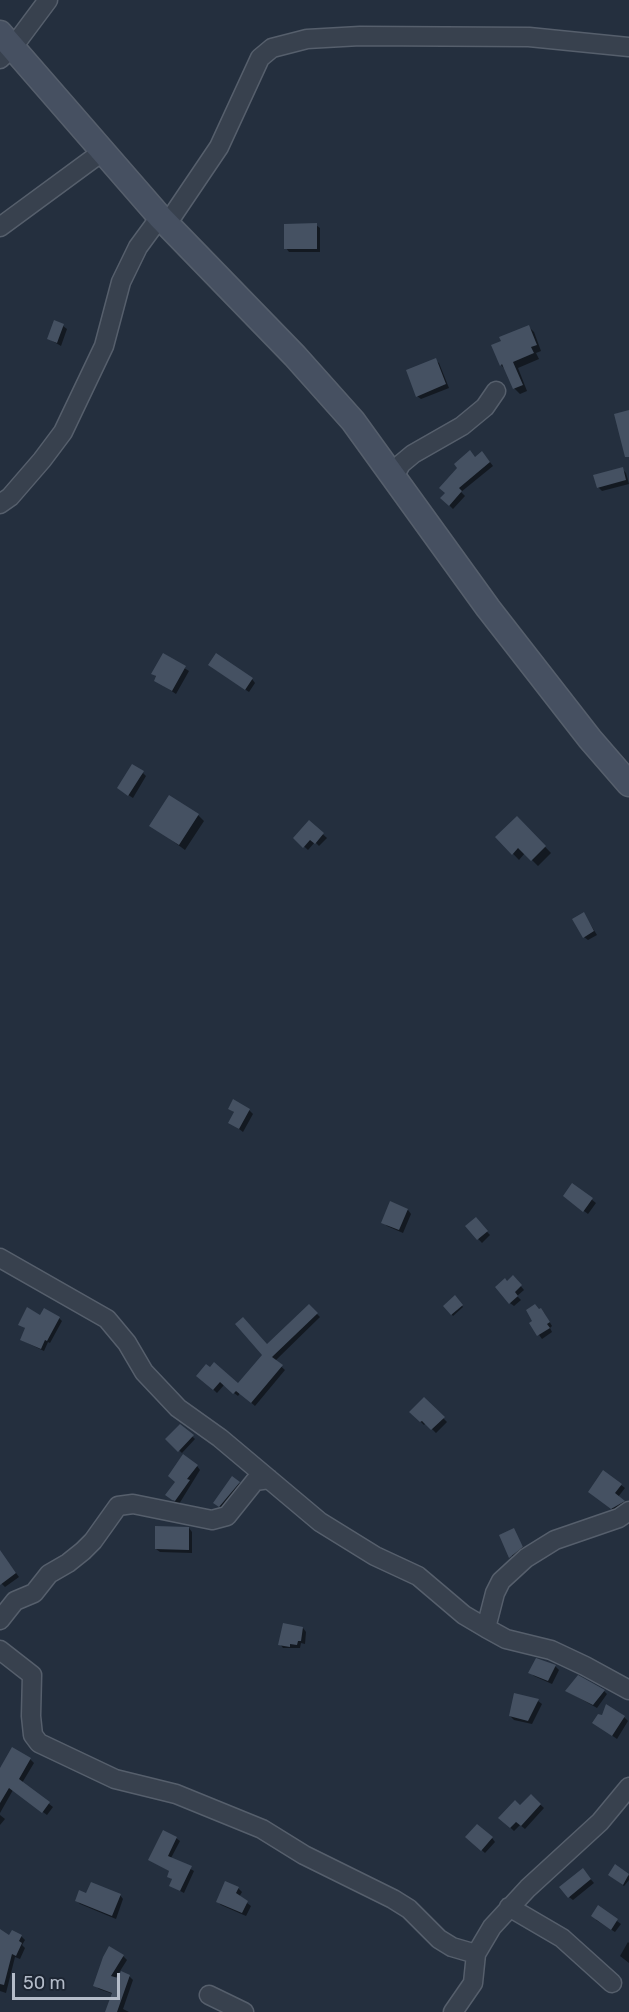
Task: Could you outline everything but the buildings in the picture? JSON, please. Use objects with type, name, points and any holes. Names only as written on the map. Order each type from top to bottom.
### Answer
[{"type":"street","points":[[48,0],[4,46],[164,221],[295,356],[353,421],[488,608],[590,739],[629,784]]},
{"type":"street","points":[[0,504],[10,497],[63,432],[104,346],[121,282],[138,247],[164,221],[219,147],[260,58],[272,48],[307,39],[360,36],[528,38],[629,47]]},
{"type":"street","points":[[0,227],[102,153]]},
{"type":"street","points":[[393,479],[401,464],[413,454],[462,426],[485,407],[496,391]]},
{"type":"street","points":[[0,1258],[107,1319],[127,1343],[144,1372],[178,1408],[220,1438],[320,1522],[375,1556],[418,1576],[464,1615],[506,1639],[550,1650],[629,1690]]},
{"type":"street","points":[[0,1620],[15,1601],[34,1593],[49,1574],[68,1563],[93,1541],[118,1506],[133,1504],[212,1520],[227,1516],[255,1481],[269,1479]]},
{"type":"street","points":[[486,1628],[495,1593],[501,1581],[526,1558],[555,1540],[619,1518],[629,1511]]},
{"type":"street","points":[[0,1650],[32,1674],[31,1716],[33,1735],[39,1743],[115,1779],[176,1794],[262,1829],[304,1855],[393,1899],[409,1909],[431,1932],[446,1943],[476,1954]]},
{"type":"street","points":[[453,2012],[473,1983],[476,1954],[492,1927],[509,1907],[600,1822],[629,1787]]},
{"type":"street","points":[[509,1907],[562,1938],[612,1983]]},
{"type":"street","points":[[209,1995],[244,2012]]}]
